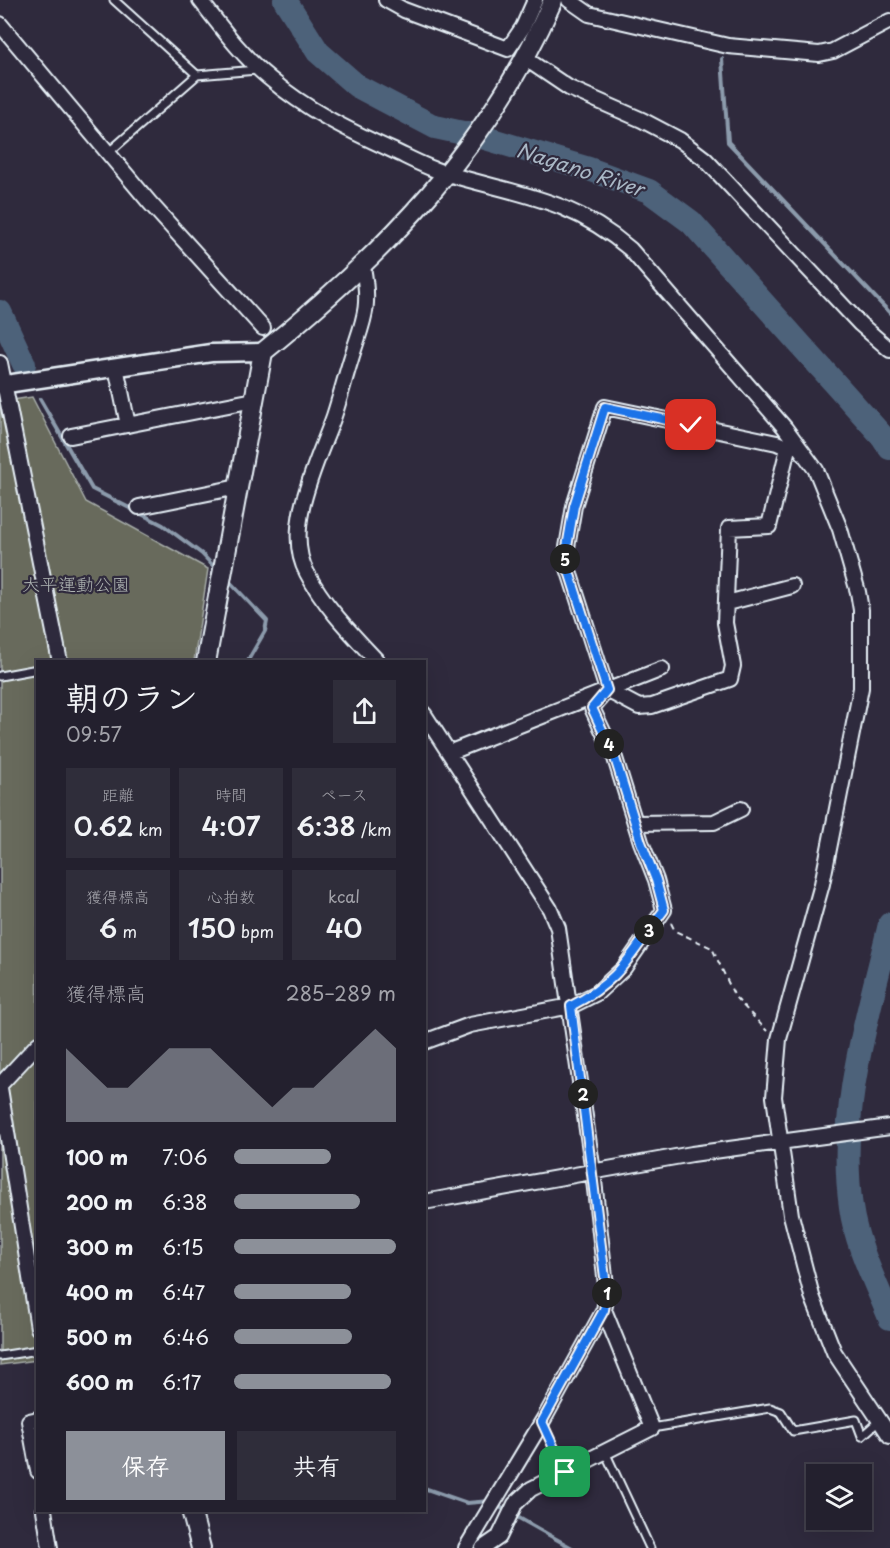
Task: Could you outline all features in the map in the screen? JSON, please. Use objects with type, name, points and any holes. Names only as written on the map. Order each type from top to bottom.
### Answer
[{"type":"main road","points":[[206,660],[263,352],[363,267],[412,216],[479,132],[523,64],[553,0]]},
{"type":"main road","points":[[192,1512],[201,1548]]},
{"type":"street","points":[[200,0],[260,70],[286,92],[343,129],[448,170],[522,192],[586,216],[630,249],[785,428],[816,470],[831,503],[858,592],[861,610],[861,688],[822,884],[791,988],[778,1044],[774,1097],[791,1215],[812,1296],[834,1352],[890,1436]]},
{"type":"street","points":[[386,0],[508,49],[523,27],[535,0]]},
{"type":"street","points":[[570,0],[590,14],[728,46],[819,54],[833,51],[890,21]]},
{"type":"street","points":[[0,24],[108,153],[263,328]]},
{"type":"street","points":[[523,64],[569,88],[642,120],[680,140],[705,159],[860,324],[890,350]]},
{"type":"street","points":[[363,267],[368,295],[365,316],[334,417],[304,493],[300,525],[301,558],[306,573],[327,602],[376,660]]},
{"type":"street","points":[[3,385],[211,353],[263,352]]},
{"type":"street","points":[[0,363],[60,660]]},
{"type":"street","points":[[116,368],[128,424]]},
{"type":"street","points":[[71,436],[254,399]]},
{"type":"street","points":[[605,407],[777,443],[788,448],[769,526],[729,528],[727,603],[725,623],[733,666],[730,679],[652,706],[639,707],[607,690],[565,559],[574,506],[605,407]]},
{"type":"street","points":[[139,507],[238,487]]},
{"type":"street","points":[[727,603],[792,586]]},
{"type":"street","points":[[451,752],[662,669]]},
{"type":"street","points":[[426,1041],[481,1023],[571,1006],[597,993],[624,968],[664,910],[614,755],[592,708],[607,690]]},
{"type":"street","points":[[426,717],[451,752],[550,909],[558,928],[571,1006],[607,1294],[604,1310],[542,1422],[466,1548]]},
{"type":"street","points":[[635,823],[714,822],[741,809]]},
{"type":"street","points":[[36,1046],[0,1086],[36,1315]]},
{"type":"street","points":[[426,1202],[779,1140],[890,1127]]},
{"type":"street","points":[[483,1548],[499,1537],[515,1504],[531,1489],[652,1428],[604,1310]]},
{"type":"street","points":[[36,1419],[29,1421],[36,1460]]},
{"type":"street","points":[[44,1512],[50,1548]]},
{"type":"lane","points":[[114,0],[196,75]]},
{"type":"lane","points":[[108,153],[196,75],[260,70]]},
{"type":"lane","points":[[0,676],[36,669]]},
{"type":"lane","points":[[0,1356],[36,1350]]},
{"type":"lane","points":[[652,1428],[770,1408],[781,1412],[793,1431],[856,1420],[862,1436],[879,1420]]},
{"type":"lane","points":[[604,1452],[650,1548]]},
{"type":"path","points":[[664,910],[675,931],[712,948],[735,997],[778,1044]]},
{"type":"path","points":[[542,1422],[565,1472]]},
{"type":"green space","name":"大平運動公園","points":[[32,397],[86,502],[208,569],[194,660],[36,660],[36,1360],[0,1365],[0,402]]},
{"type":"waterway","name":"Nagano River","points":[[285,0],[318,52],[357,86],[435,127],[482,137],[589,169],[649,191],[691,222],[883,437],[890,448]]},
{"type":"waterway","points":[[722,59],[728,142],[890,313]]},
{"type":"waterway","points":[[0,312],[24,364]]},
{"type":"waterway","points":[[40,399],[92,489],[163,525],[202,554],[217,570]]},
{"type":"waterway","points":[[227,579],[267,621],[265,631],[248,660]]},
{"type":"waterway","name":"Nagano River","points":[[890,924],[857,1064],[848,1135],[851,1207],[857,1235],[890,1318]]},
{"type":"waterway","points":[[426,1489],[467,1503],[490,1501]]},
{"type":"waterway","points":[[496,1505],[572,1548]]},
{"type":"route","points":[[565,1472],[542,1422],[604,1310],[607,1294],[571,1006],[597,993],[624,968],[664,910],[614,755],[592,708],[607,690],[565,559],[574,506],[605,407],[691,425]]}]
